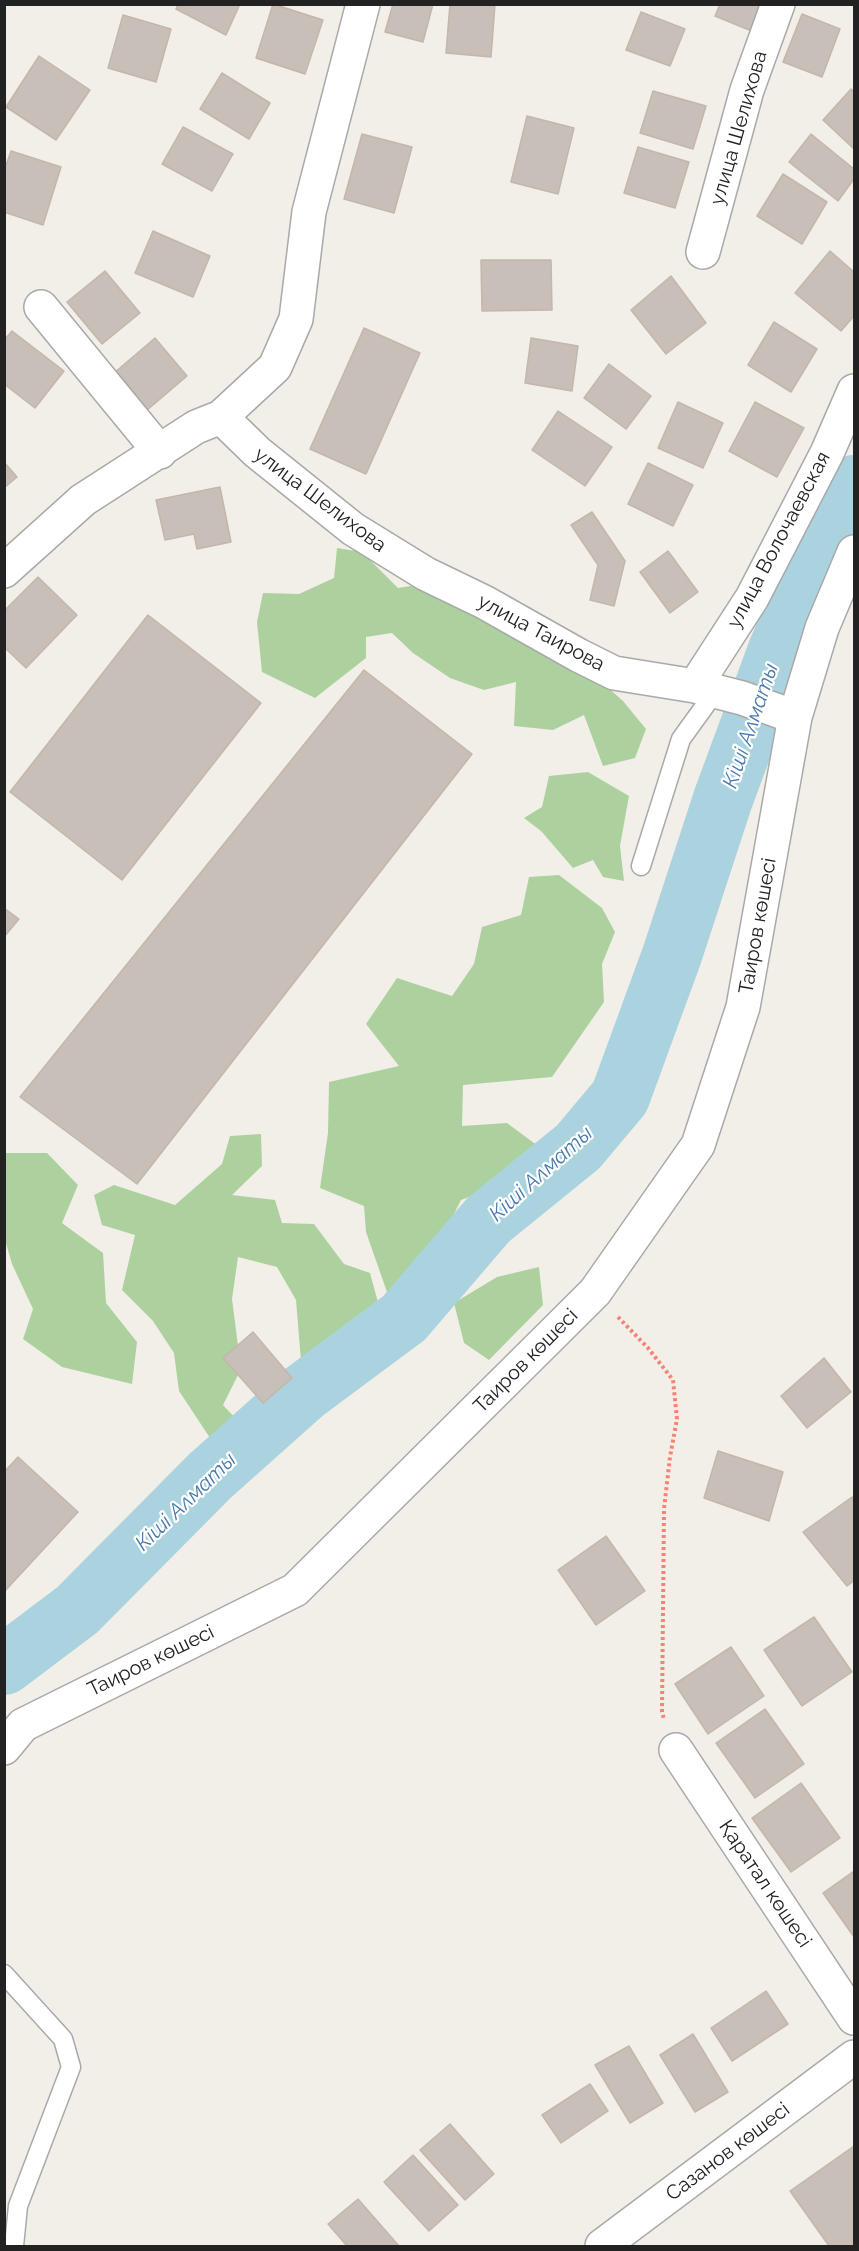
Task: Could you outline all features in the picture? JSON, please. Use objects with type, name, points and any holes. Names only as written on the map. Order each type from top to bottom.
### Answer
[{"type":"street","points":[[4,571],[83,500],[196,427],[221,417],[275,367],[296,320],[309,212],[363,4]]},
{"type":"street","name":"улица Шелихова","points":[[704,252],[747,90],[778,4]]},
{"type":"street","points":[[41,307],[160,452]]},
{"type":"street","name":"улица Волочаевская","points":[[717,692],[752,598],[827,453],[855,391]]},
{"type":"street","name":"улица Шелихова","points":[[221,417],[257,452],[353,529],[426,574]]},
{"type":"street","points":[[785,714],[855,552]]},
{"type":"street","name":"улица Таирова","points":[[426,574],[484,602],[614,673],[717,692],[785,714]]},
{"type":"street","name":"Таиров көшесі","points":[[4,1748],[23,1725],[295,1590],[595,1293],[698,1145],[743,1007],[785,773],[785,714]]},
{"type":"street","name":"Қаратал көшесі","points":[[676,1750],[855,2018]]},
{"type":"street","name":"Сазанов көшесі","points":[[602,2247],[855,2057]]},
{"type":"lane","points":[[641,866],[681,739],[717,692]]},
{"type":"lane","points":[[4,1974],[63,2039],[71,2067],[18,2206],[14,2247]]},
{"type":"path","points":[[595,1293],[648,1348],[673,1380],[677,1419],[664,1509],[662,1712],[676,1750]]},
{"type":"green space","points":[[337,548],[362,552],[398,588],[453,579],[536,623],[623,701],[646,729],[635,758],[603,766],[584,715],[553,730],[514,726],[516,682],[484,690],[450,678],[413,653],[392,633],[366,637],[366,658],[315,698],[262,672],[257,622],[263,593],[299,594],[334,578]]},
{"type":"green space","points":[[588,772],[629,796],[620,846],[624,881],[603,877],[593,860],[573,868],[541,831],[524,818],[542,807],[549,776]]},
{"type":"green space","points":[[559,875],[602,908],[615,932],[602,964],[604,1002],[552,1077],[463,1085],[462,1126],[507,1123],[538,1146],[519,1178],[461,1200],[427,1268],[387,1292],[366,1232],[364,1206],[320,1188],[328,1133],[329,1082],[399,1066],[366,1024],[397,978],[452,996],[474,964],[482,927],[521,915],[529,877]]},
{"type":"green space","points":[[261,1134],[262,1166],[232,1195],[275,1200],[282,1223],[314,1224],[344,1264],[370,1273],[379,1306],[336,1351],[302,1373],[296,1300],[277,1267],[238,1257],[232,1299],[241,1369],[223,1405],[241,1424],[214,1444],[179,1391],[174,1353],[153,1321],[122,1290],[135,1235],[102,1225],[94,1195],[114,1185],[175,1205],[222,1164],[230,1136]]},
{"type":"green space","points":[[5,1153],[47,1153],[78,1185],[62,1223],[103,1253],[106,1303],[137,1342],[132,1384],[62,1367],[23,1339],[33,1309],[12,1264],[5,1240]]},
{"type":"green space","points":[[539,1267],[543,1305],[489,1360],[464,1343],[454,1303],[497,1277]]},
{"type":"building","points":[[178,4],[240,4],[226,35],[176,9]]},
{"type":"building","points":[[273,4],[323,20],[305,74],[256,58]]},
{"type":"building","points":[[393,4],[433,4],[423,42],[385,32]]},
{"type":"building","points":[[450,4],[495,4],[491,57],[446,53]]},
{"type":"building","points":[[720,4],[765,4],[754,32],[715,16]]},
{"type":"building","points":[[641,12],[685,29],[670,66],[626,50]]},
{"type":"building","points":[[802,14],[840,29],[822,77],[783,62]]},
{"type":"building","points":[[123,15],[171,29],[156,82],[108,68]]},
{"type":"building","points":[[39,56],[90,90],[56,140],[6,107]]},
{"type":"building","points":[[222,73],[270,103],[249,139],[200,109]]},
{"type":"building","points":[[851,89],[854,92],[854,149],[823,120]]},
{"type":"building","points":[[653,91],[706,106],[693,149],[640,133]]},
{"type":"building","points":[[527,116],[574,128],[558,194],[511,182]]},
{"type":"building","points":[[183,127],[233,154],[212,191],[162,164]]},
{"type":"building","points":[[362,134],[412,147],[394,213],[344,199]]},
{"type":"building","points":[[811,134],[854,169],[854,179],[838,201],[789,162]]},
{"type":"building","points":[[638,147],[689,162],[675,208],[624,193]]},
{"type":"building","points":[[11,151],[61,167],[43,225],[4,212],[4,171]]},
{"type":"building","points":[[783,174],[827,202],[802,244],[757,216]]},
{"type":"building","points":[[153,231],[210,256],[193,297],[135,273]]},
{"type":"building","points":[[830,251],[854,272],[854,316],[841,331],[795,293]]},
{"type":"building","points":[[481,260],[551,260],[552,310],[482,311]]},
{"type":"building","points":[[105,271],[140,313],[102,344],[67,302]]},
{"type":"building","points":[[671,276],[706,323],[666,354],[631,310]]},
{"type":"building","points":[[774,322],[817,349],[791,392],[748,365]]},
{"type":"building","points":[[364,328],[420,353],[366,474],[310,449]]},
{"type":"building","points":[[12,331],[64,371],[35,408],[4,384],[4,340]]},
{"type":"building","points":[[155,338],[187,376],[146,411],[114,373]]},
{"type":"building","points":[[531,338],[578,346],[572,391],[525,383]]},
{"type":"building","points":[[609,364],[651,396],[626,429],[584,398]]},
{"type":"building","points":[[678,402],[723,423],[703,468],[658,448]]},
{"type":"building","points":[[755,402],[804,428],[777,477],[729,451]]},
{"type":"building","points":[[558,411],[612,447],[585,486],[532,450]]},
{"type":"building","points":[[4,462],[17,477],[4,488]]},
{"type":"building","points":[[648,463],[693,485],[673,526],[628,504]]},
{"type":"building","points":[[220,487],[231,542],[197,549],[194,534],[165,540],[156,500]]},
{"type":"building","points":[[592,512],[625,561],[614,606],[590,600],[598,565],[571,525]]},
{"type":"building","points":[[668,551],[698,592],[670,613],[640,572]]},
{"type":"building","points":[[38,577],[77,615],[26,668],[4,647],[4,611]]},
{"type":"building","points":[[148,615],[261,703],[122,880],[10,792]]},
{"type":"building","points":[[364,670],[472,754],[137,1184],[20,1097]]},
{"type":"building","points":[[4,908],[19,919],[4,937]]},
{"type":"building","points":[[253,1332],[292,1378],[263,1403],[223,1358]]},
{"type":"building","points":[[824,1358],[851,1392],[807,1428],[781,1396]]},
{"type":"building","points":[[718,1451],[783,1472],[769,1521],[704,1498]]},
{"type":"building","points":[[18,1457],[78,1512],[4,1592],[4,1472]]},
{"type":"building","points":[[852,1497],[854,1501],[854,1581],[847,1586],[803,1532]]},
{"type":"building","points":[[606,1536],[645,1591],[596,1625],[558,1570]]},
{"type":"building","points":[[814,1617],[852,1672],[802,1706],[764,1650]]},
{"type":"building","points":[[731,1647],[764,1696],[708,1734],[675,1684]]},
{"type":"building","points":[[765,1709],[804,1764],[755,1798],[716,1743]]},
{"type":"building","points":[[801,1783],[840,1838],[791,1872],[752,1818]]},
{"type":"building","points":[[854,1871],[854,1937],[823,1893]]},
{"type":"building","points":[[766,1991],[788,2024],[732,2061],[711,2028]]},
{"type":"building","points":[[693,2034],[728,2092],[695,2112],[660,2055]]},
{"type":"building","points":[[629,2046],[663,2103],[630,2123],[595,2065]]},
{"type":"building","points":[[590,2084],[608,2111],[561,2143],[542,2115]]},
{"type":"building","points":[[450,2124],[494,2174],[465,2200],[420,2150]]},
{"type":"building","points":[[854,2146],[854,2246],[829,2246],[790,2191]]},
{"type":"building","points":[[413,2155],[458,2205],[429,2231],[384,2182]]},
{"type":"building","points":[[358,2199],[399,2246],[347,2246],[328,2224]]},
{"type":"waterway","name":"Кіші Алматы","points":[[4,1665],[77,1610],[210,1476],[303,1393],[404,1318],[488,1220],[578,1147],[620,1097],[672,955],[723,799],[778,650],[824,542],[854,485]]}]
